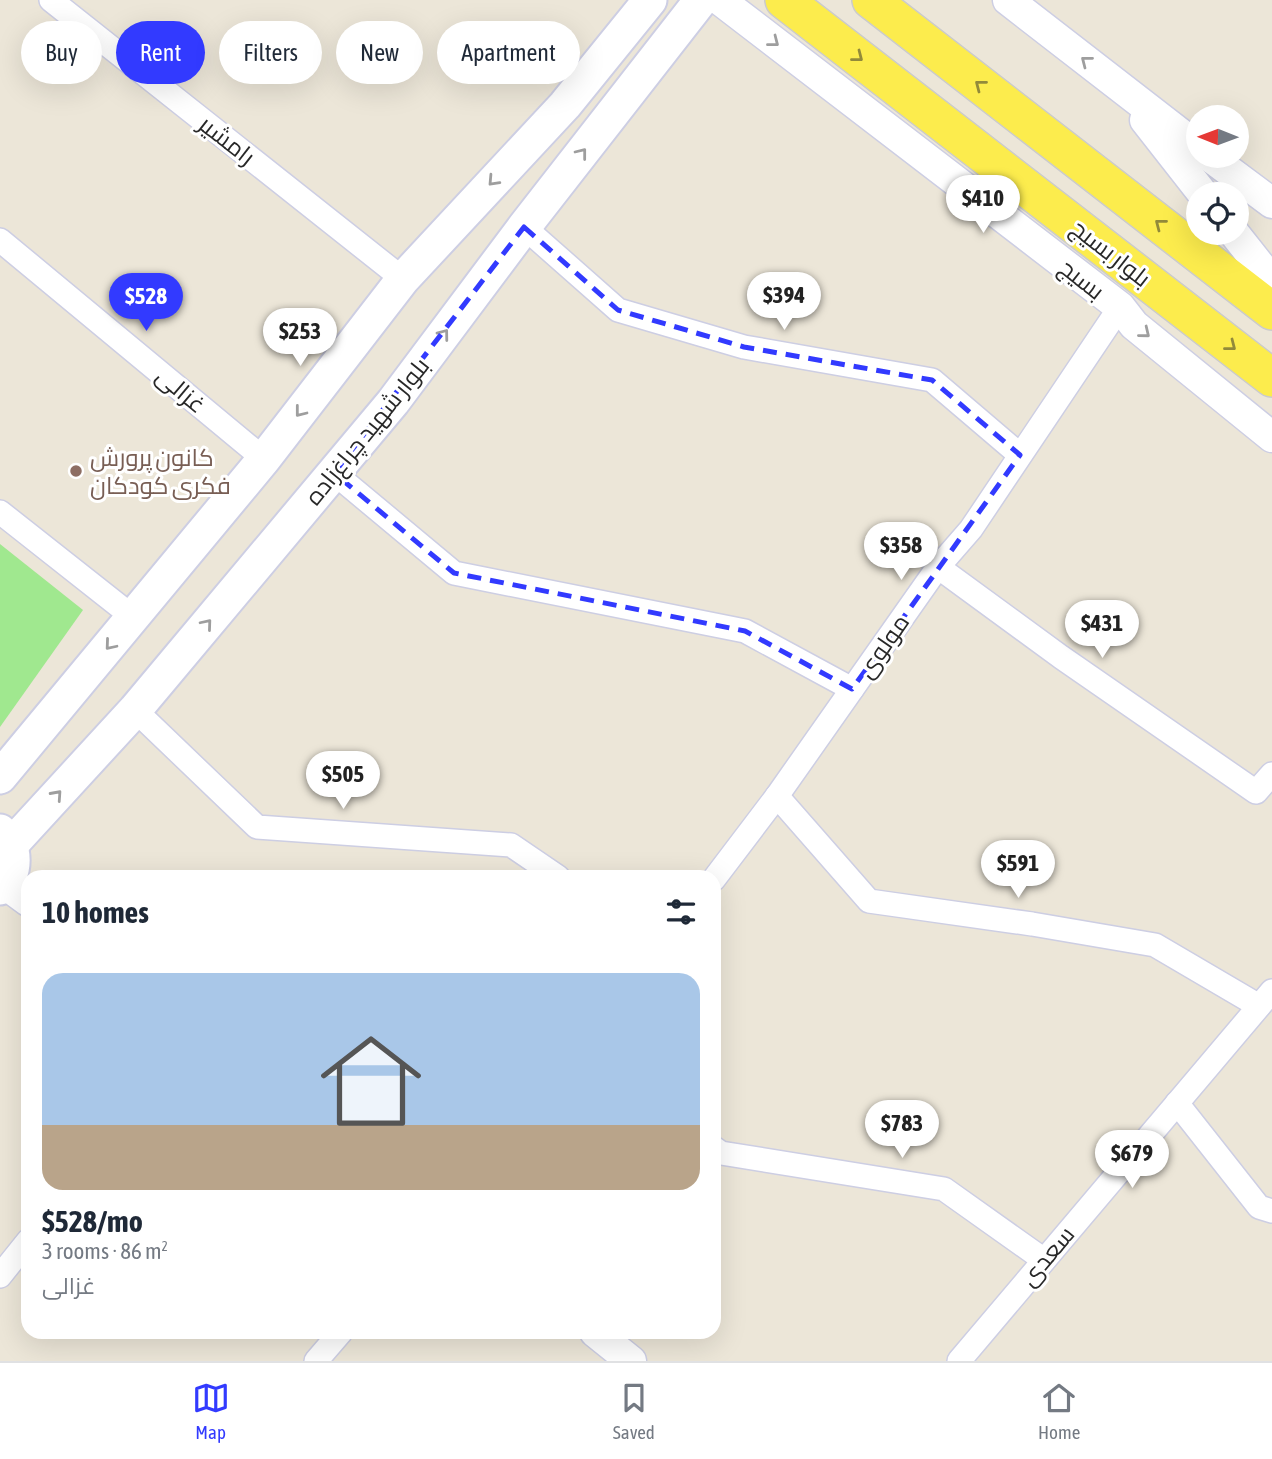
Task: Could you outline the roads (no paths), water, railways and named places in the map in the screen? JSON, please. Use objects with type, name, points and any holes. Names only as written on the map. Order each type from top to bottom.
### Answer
[{"type":"main road","points":[[0,777],[264,459],[402,279],[565,105],[650,0]]},
{"type":"main road","name":"بلوار شهید چراغ‌زاده","points":[[5,838],[135,709],[393,402],[524,227],[701,0]]},
{"type":"main road","name":"بلوار بسیج","points":[[785,0],[1272,378]]},
{"type":"main road","points":[[871,0],[1272,311]]},
{"type":"main road","points":[[5,838],[13,855],[11,891]]},
{"type":"street","name":"رامشیر","points":[[51,0],[402,279]]},
{"type":"street","name":"بسیج","points":[[720,0],[1120,307],[1134,325],[1272,437]]},
{"type":"street","points":[[1008,0],[1186,138]]},
{"type":"street","points":[[1117,85],[1194,182]]},
{"type":"street","points":[[1226,168],[1271,200]]},
{"type":"street","points":[[524,227],[618,310],[744,347],[932,380],[1020,455]]},
{"type":"street","name":"غزالی","points":[[0,240],[264,459]]},
{"type":"street","points":[[1244,245],[1272,281]]},
{"type":"street","name":"مولوی","points":[[721,870],[777,796],[938,567],[971,528],[1120,307]]},
{"type":"street","points":[[334,473],[454,573],[745,631],[852,689]]},
{"type":"street","points":[[0,512],[133,617]]},
{"type":"street","points":[[938,567],[1061,657],[1256,792],[1272,774]]},
{"type":"street","points":[[135,709],[257,827],[511,845],[548,870]]},
{"type":"street","points":[[777,796],[869,901],[1155,945],[1266,998]]},
{"type":"street","name":"سعدی","points":[[970,1357],[1044,1260],[1266,998]]},
{"type":"street","points":[[1177,1103],[1259,1207],[1272,1211]]},
{"type":"street","points":[[721,1153],[944,1189],[1044,1260]]},
{"type":"street","points":[[0,1276],[21,1250]]},
{"type":"street","points":[[316,1361],[335,1339]]},
{"type":"street","points":[[604,1339],[631,1361]]},
{"type":"place","name":"کانون پرورش فکری کودکان","points":[[76,471]]}]
